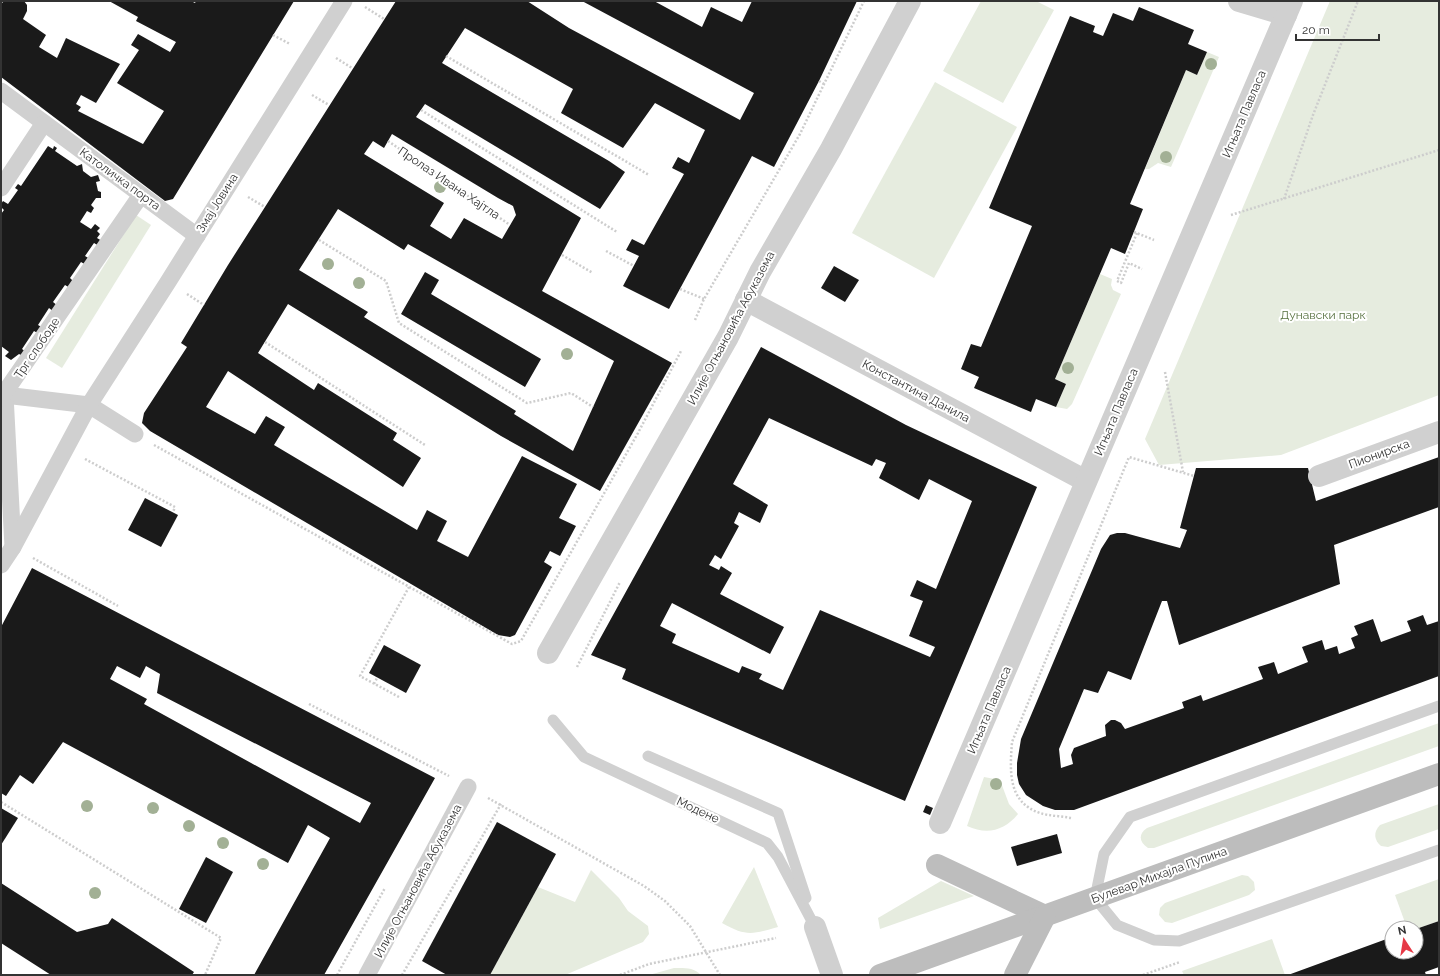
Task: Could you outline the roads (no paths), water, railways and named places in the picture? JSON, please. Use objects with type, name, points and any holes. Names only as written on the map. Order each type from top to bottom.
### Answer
[{"type":"main road","name":"Булевар Михајла Пупина","points":[[880,975],[1439,774]]},
{"type":"main road","points":[[937,865],[1045,916],[1015,975]]},
{"type":"street","name":"Змај Јовина","points":[[88,405],[197,236],[344,1]]},
{"type":"street","name":"Илије Огњановића Абуказема","points":[[548,653],[728,337],[760,272],[831,149],[910,1]]},
{"type":"street","points":[[1239,1],[1289,8]]},
{"type":"street","name":"Игњата Павласа","points":[[940,823],[1289,8]]},
{"type":"street","name":"Католичка порта","points":[[1,91],[197,236]]},
{"type":"street","points":[[1,188],[44,123]]},
{"type":"street","name":"Трг слободе","points":[[2,396],[142,195]]},
{"type":"street","name":"Константина Данила","points":[[746,300],[1086,481]]},
{"type":"street","points":[[13,547],[2,396],[88,405],[135,434]]},
{"type":"street","points":[[1,565],[13,547],[88,405]]},
{"type":"street","name":"Пионирска","points":[[1319,476],[1439,432]]},
{"type":"street","name":"Илије Огњановића Абуказема","points":[[367,975],[468,787]]},
{"type":"street","name":"Модене","points":[[815,927],[832,975]]},
{"type":"lane","points":[[1439,706],[1130,817],[1104,854],[1095,898],[1117,925],[1154,940],[1179,941],[1439,850]]},
{"type":"lane","name":"Модене","points":[[553,720],[584,757],[767,843],[778,857],[815,927]]},
{"type":"lane","name":"Модене","points":[[648,756],[778,813],[815,927]]},
{"type":"park label","name":"Дунавски парк","points":[[1323,315]]}]
